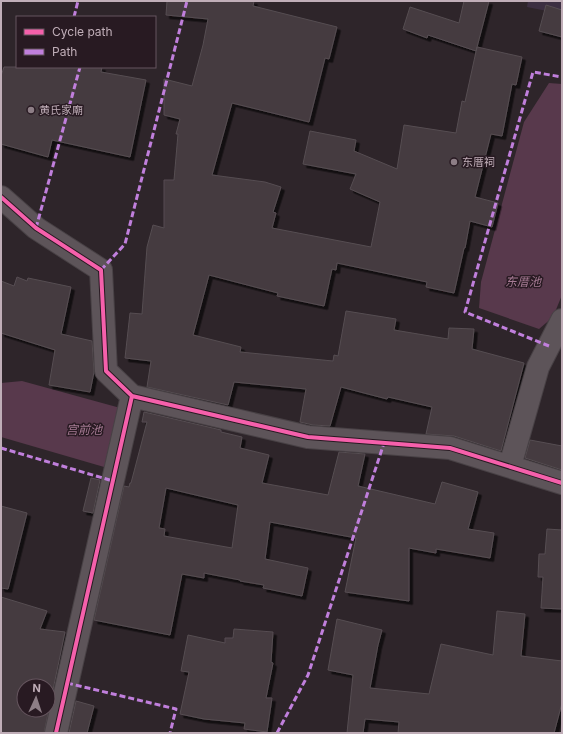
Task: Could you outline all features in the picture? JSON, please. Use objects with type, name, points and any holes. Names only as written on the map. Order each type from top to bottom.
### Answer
[{"type":"street","points":[[1,197],[36,228],[101,270],[106,371],[132,396],[308,437],[450,448],[562,483]]},
{"type":"street","points":[[510,466],[538,367],[562,320]]},
{"type":"street","points":[[56,733],[132,396]]},
{"type":"shaded area","points":[[528,1],[562,1],[562,14],[527,7]]},
{"type":"water","name":"东厝池","points":[[549,83],[562,84],[562,295],[553,317],[539,329],[479,308],[481,282],[524,122]]},
{"type":"water","name":"宫前池","points":[[22,381],[124,409],[111,469],[1,437],[1,383]]},
{"type":"building","points":[[167,1],[254,1],[253,6],[337,27],[329,59],[325,58],[309,122],[232,103],[212,175],[265,182],[281,187],[273,212],[276,213],[272,228],[371,247],[380,202],[350,189],[356,174],[303,164],[310,131],[356,140],[354,151],[397,169],[404,125],[456,133],[462,101],[465,102],[477,47],[522,57],[516,85],[512,84],[502,136],[491,134],[475,197],[498,203],[492,227],[470,221],[454,293],[426,287],[427,282],[337,263],[336,270],[332,269],[324,306],[277,296],[278,293],[209,275],[193,335],[241,347],[240,352],[333,361],[334,355],[338,356],[346,311],[396,319],[394,330],[448,339],[449,328],[474,329],[472,349],[524,363],[501,451],[454,436],[426,434],[432,407],[388,397],[387,399],[341,387],[330,426],[313,425],[300,422],[306,389],[234,382],[228,405],[147,387],[151,361],[125,358],[130,313],[142,314],[147,247],[153,225],[164,228],[164,180],[174,180],[178,134],[176,134],[180,119],[164,115],[164,79],[192,86],[208,19],[166,15]]},
{"type":"building","points":[[464,1],[489,1],[476,51],[428,35],[427,38],[403,29],[410,7],[459,23]]},
{"type":"building","points":[[546,5],[562,10],[562,37],[539,31]]},
{"type":"building","points":[[4,67],[102,68],[101,72],[146,80],[130,157],[52,140],[48,157],[1,144],[1,76]]},
{"type":"building","points":[[17,277],[27,281],[28,278],[71,287],[61,334],[92,341],[94,372],[90,392],[49,385],[55,350],[1,333],[1,281],[14,286]]},
{"type":"building","points":[[144,412],[221,430],[221,432],[242,437],[240,448],[269,455],[262,483],[328,495],[339,452],[365,454],[358,486],[435,504],[442,482],[478,492],[468,529],[494,533],[490,558],[436,549],[436,553],[409,548],[409,601],[345,592],[356,538],[270,522],[265,559],[308,568],[302,596],[263,588],[264,585],[204,573],[204,578],[182,574],[170,635],[94,620],[124,486],[129,487],[131,483],[147,422],[142,422]],"holes":[[[166,488],[238,505],[232,548],[164,536],[165,529],[159,528]]]},
{"type":"building","points":[[530,440],[562,446],[562,470],[525,458]]},
{"type":"building","points":[[91,478],[100,480],[93,513],[83,511]]},
{"type":"building","points":[[1,506],[27,513],[8,589],[1,588]]},
{"type":"building","points":[[547,529],[562,530],[562,609],[541,608],[543,577],[538,577],[539,554],[545,554]]},
{"type":"building","points":[[1,597],[47,611],[40,629],[65,632],[55,678],[16,678],[16,718],[47,718],[44,733],[1,733]]},
{"type":"building","points":[[497,611],[525,614],[521,656],[562,661],[562,703],[554,733],[398,733],[399,722],[365,719],[363,733],[347,733],[353,675],[328,670],[337,619],[382,630],[370,688],[429,694],[441,644],[493,655]]},
{"type":"building","points":[[234,629],[273,632],[271,662],[273,663],[266,698],[272,698],[267,732],[244,729],[245,723],[204,719],[180,714],[189,672],[181,671],[188,635],[225,643],[225,638],[233,638]]},
{"type":"building","points":[[76,701],[94,706],[87,733],[69,733]]},
{"type":"marked path","points":[[74,16],[78,1]]},
{"type":"marked path","points":[[101,270],[125,244],[187,1]]},
{"type":"marked path","points":[[36,228],[80,68]]},
{"type":"marked path","points":[[549,346],[465,312],[533,72],[562,77]]},
{"type":"marked path","points":[[277,733],[308,675],[384,443]]},
{"type":"marked path","points":[[1,448],[113,481]]},
{"type":"marked path","points":[[67,683],[176,709],[170,733]]},
{"type":"cycle path","points":[[1,197],[36,228],[101,270],[106,371],[132,396]]},
{"type":"cycle path","points":[[56,733],[132,396],[308,437],[450,448],[562,483]]},
{"type":"place","name":"黄氏家廟","points":[[31,110]]},
{"type":"place","name":"东厝祠","points":[[454,162]]}]
